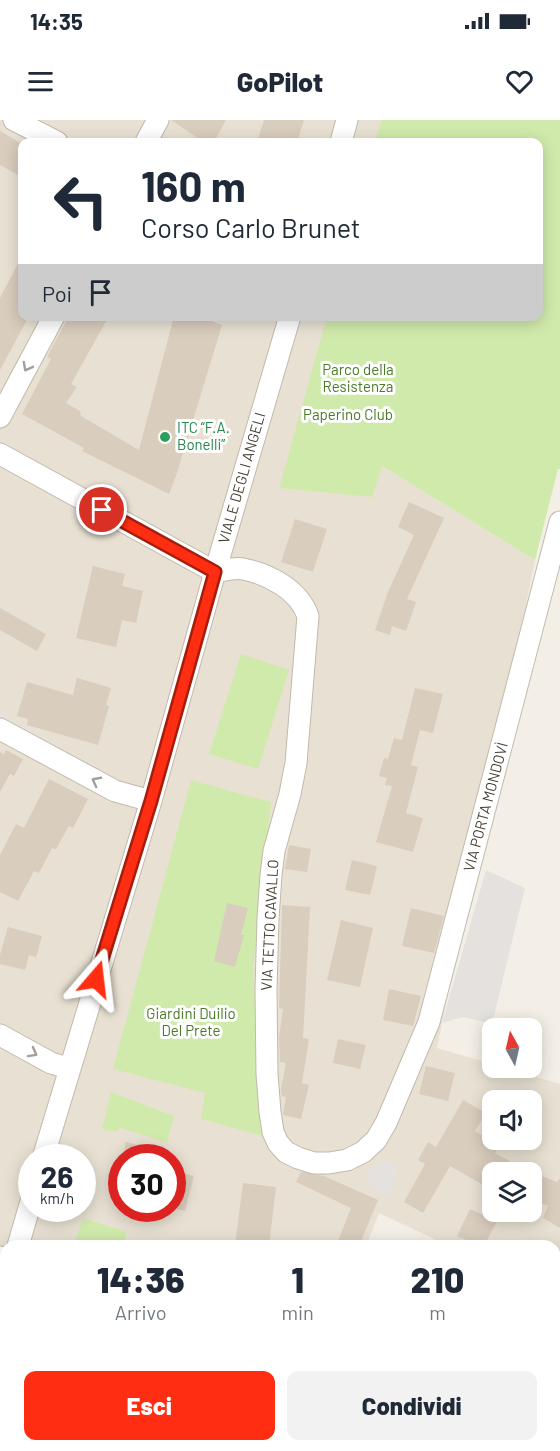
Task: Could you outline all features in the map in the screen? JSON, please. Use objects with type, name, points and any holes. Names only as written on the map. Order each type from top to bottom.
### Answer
[{"type":"street","points":[[14,120],[49,138]]},
{"type":"street","points":[[148,138],[158,120]]},
{"type":"street","points":[[342,138],[347,120]]},
{"type":"street","points":[[0,417],[51,321]]},
{"type":"street","name":"VIALE DEGLI ANGELI","points":[[47,1144],[68,1068],[151,801],[289,321]]},
{"type":"street","points":[[0,454],[215,572]]},
{"type":"street","name":"VIA PORTA MONDOVÌ","points":[[401,1088],[429,1022],[560,522]]},
{"type":"street","name":"VIA TETTO CAVALLO","points":[[215,572],[241,568],[262,575],[283,585],[295,594],[305,606],[308,616],[296,763],[274,851],[268,918],[267,1074],[273,1132],[286,1152],[297,1158],[314,1162],[347,1160],[363,1152],[376,1140],[401,1088]]},
{"type":"street","points":[[0,729],[115,791],[151,801]]},
{"type":"street","points":[[0,1035],[51,1063],[68,1068]]},
{"type":"street","points":[[20,1240],[25,1222]]},
{"type":"shaded area","points":[[0,120],[560,120],[560,311],[382,466],[535,560],[437,1048],[482,1061],[482,1078],[539,1078],[560,1084],[560,1240],[436,1240],[379,1213],[368,1240],[0,1240]]},
{"type":"shaded area","points":[[0,713],[93,765],[92,779],[0,729]]},
{"type":"shaded area","points":[[486,870],[525,888],[493,1018],[482,1018],[482,1022],[463,1017],[442,1023]]},
{"type":"shaded area","points":[[383,1159],[398,1165],[390,1196],[376,1191],[364,1175]]},
{"type":"green space","points":[[382,120],[560,120],[560,469],[558,469],[535,560],[382,466],[372,497],[279,488],[326,321],[543,321],[543,138],[376,138]]},
{"type":"green space","points":[[241,654],[289,670],[258,769],[209,754]]},
{"type":"green space","name":"Giardini Duilio Del Prete","points":[[191,780],[271,802],[253,967],[263,1136],[201,1119],[205,1093],[113,1069]]},
{"type":"green space","points":[[111,1092],[174,1116],[167,1143],[119,1127],[117,1132],[102,1129]]},
{"type":"green space","points":[[82,1222],[96,1222],[127,1232],[124,1240],[76,1240]]},
{"type":"building","points":[[171,120],[226,120],[216,138],[198,138]]},
{"type":"building","points":[[264,120],[304,120],[298,138],[258,138]]},
{"type":"building","points":[[0,131],[18,142],[18,175],[0,165]]},
{"type":"building","points":[[18,264],[18,321],[26,321],[0,370],[0,298]]},
{"type":"building","points":[[66,321],[106,321],[71,384],[77,387],[66,403],[80,411],[81,416],[139,450],[173,321],[212,321],[222,325],[169,494],[82,451],[84,448],[22,414],[51,359],[47,357]]},
{"type":"building","points":[[409,502],[444,518],[407,599],[416,602],[406,631],[392,626],[390,635],[375,630],[388,592],[414,535],[398,527]]},
{"type":"building","points":[[295,519],[327,529],[313,572],[281,562]]},
{"type":"building","points":[[93,566],[125,574],[122,586],[143,591],[136,623],[122,620],[116,647],[76,638]]},
{"type":"building","points":[[0,608],[46,634],[37,651],[0,630]]},
{"type":"building","points":[[77,678],[111,688],[106,705],[109,706],[98,745],[27,725],[28,719],[17,716],[27,682],[73,695]]},
{"type":"building","points":[[415,688],[443,694],[433,733],[420,730],[411,765],[418,767],[406,813],[423,818],[413,852],[376,842],[392,786],[385,785],[387,778],[379,776],[384,758],[388,759],[394,738],[402,740]]},
{"type":"building","points":[[6,750],[23,759],[14,776],[10,774],[0,792],[0,752],[4,754]]},
{"type":"building","points":[[49,779],[88,799],[73,828],[69,826],[56,849],[52,848],[39,873],[34,871],[18,901],[0,892],[0,855],[16,824],[24,828]]},
{"type":"building","points":[[289,845],[311,849],[307,872],[285,869]]},
{"type":"building","points":[[352,860],[377,866],[370,895],[345,890]]},
{"type":"building","points":[[227,903],[248,908],[241,935],[244,935],[235,967],[214,961]]},
{"type":"building","points":[[282,905],[310,907],[303,1038],[309,1039],[302,1083],[309,1085],[301,1119],[283,1115],[286,1097],[282,1096],[281,1089],[286,1063],[280,1062],[279,1037],[283,1009],[279,1008]]},
{"type":"building","points":[[411,908],[444,916],[434,953],[402,946]]},
{"type":"building","points":[[341,920],[373,928],[360,987],[327,980]]},
{"type":"building","points":[[8,927],[42,936],[36,957],[29,955],[25,970],[0,964],[0,955]]},
{"type":"building","points":[[389,989],[421,996],[413,1026],[383,1020]]},
{"type":"building","points":[[338,1039],[366,1045],[360,1069],[333,1063]]},
{"type":"building","points":[[426,1066],[455,1073],[448,1101],[419,1094]]},
{"type":"building","points":[[463,1100],[482,1111],[482,1120],[475,1131],[482,1135],[482,1150],[496,1150],[495,1153],[511,1162],[482,1162],[482,1184],[450,1166],[423,1213],[404,1202],[425,1164],[418,1160],[428,1142],[436,1147]]},
{"type":"building","points":[[301,1172],[324,1176],[378,1200],[361,1240],[338,1240],[351,1208],[296,1182]]},
{"type":"building","points":[[186,1174],[194,1176],[186,1207]]},
{"type":"building","points":[[542,1176],[557,1182],[560,1178],[560,1228],[543,1218],[548,1206],[542,1203]]},
{"type":"building","points":[[243,1183],[276,1187],[270,1240],[236,1240]]},
{"type":"building","points":[[470,1209],[482,1214],[482,1222],[496,1222],[487,1240],[466,1240],[457,1236]]},
{"type":"place","name":"ITC “F.A. Bonelli”","points":[[165,437]]},
{"type":"route","points":[[96,979],[151,801],[215,572],[102,510]]},
{"type":"park label","name":"Parco della Resistenza","points":[[358,378]]},
{"type":"park label","name":"Paperino Club","points":[[348,415]]}]
